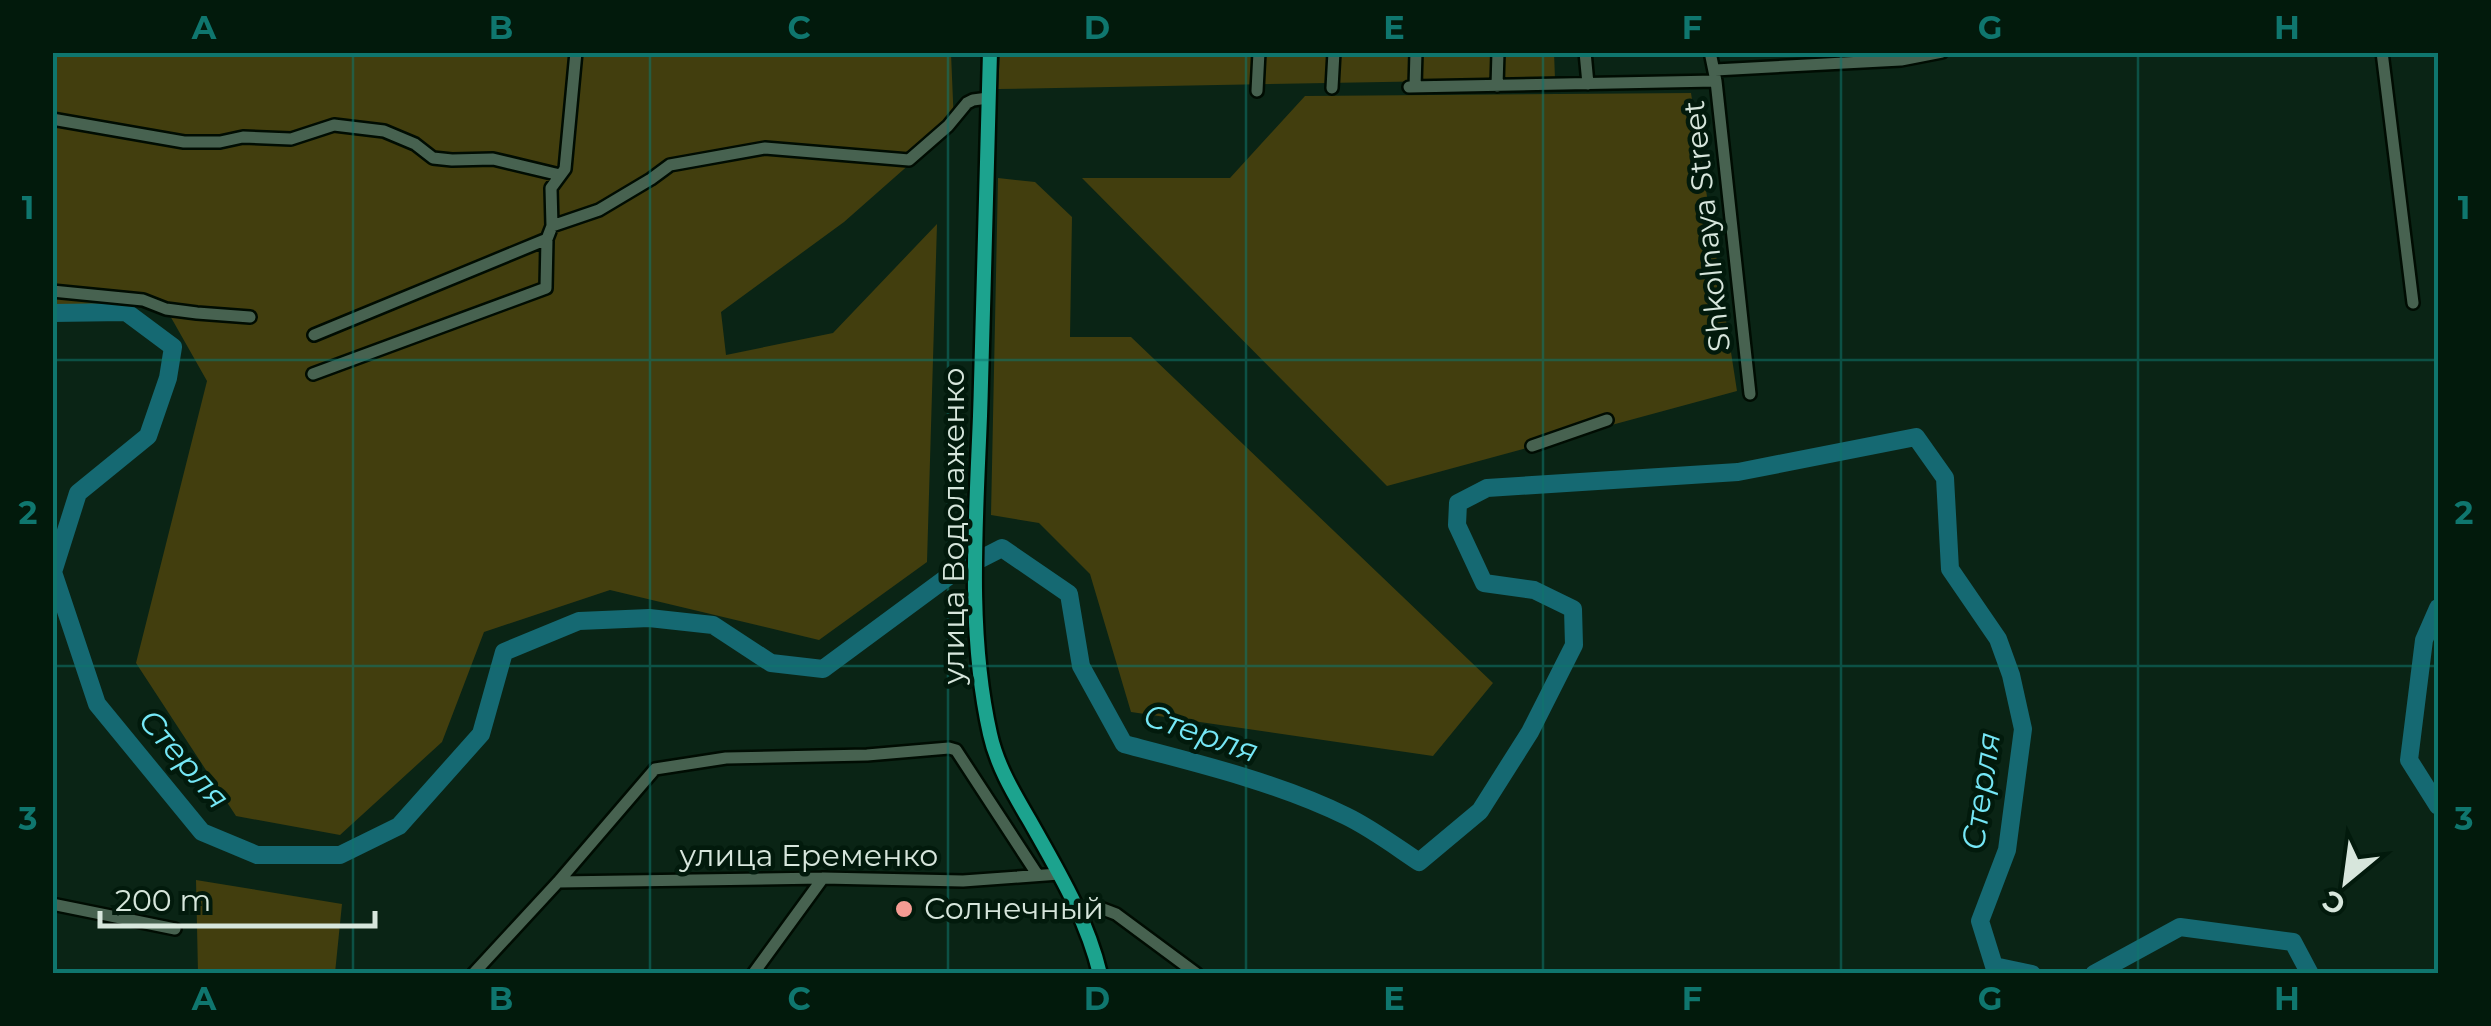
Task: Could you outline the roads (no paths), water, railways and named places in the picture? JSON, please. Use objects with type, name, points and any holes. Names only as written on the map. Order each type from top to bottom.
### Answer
[{"type":"main road","name":"улица Водолаженко","points":[[990,52],[976,508],[980,691],[1005,778],[1089,933],[1100,974]]},
{"type":"street","points":[[313,374],[546,288],[552,188],[565,168],[576,52]]},
{"type":"street","points":[[1257,91],[1259,52]]},
{"type":"street","points":[[1332,88],[1334,52]]},
{"type":"street","points":[[1416,52],[1412,86],[1588,84],[1715,76],[1901,60],[1942,52]]},
{"type":"street","points":[[1498,52],[1498,86]]},
{"type":"street","points":[[1585,52],[1588,84]]},
{"type":"street","name":"Shkolnaya Street","points":[[1710,52],[1750,394]]},
{"type":"street","points":[[2382,52],[2413,303]]},
{"type":"street","points":[[314,335],[599,210],[670,165],[765,148],[909,160],[948,126],[967,103],[988,98]]},
{"type":"street","points":[[52,119],[202,142],[291,139],[334,125],[384,131],[415,144],[433,158],[494,159],[560,176]]},
{"type":"street","points":[[52,291],[143,300],[182,312],[250,317]]},
{"type":"street","points":[[1532,446],[1607,420]]},
{"type":"street","points":[[473,974],[654,769],[726,758],[866,755],[950,748],[956,750],[1038,874]]},
{"type":"street","name":"улица Еременко","points":[[558,882],[823,878],[963,881],[1060,874]]},
{"type":"street","points":[[753,974],[823,878]]},
{"type":"street","points":[[52,904],[174,929]]},
{"type":"street","points":[[1080,915],[1095,906],[1116,914],[1198,974]]},
{"type":"waterway","name":"Стерля","points":[[52,313],[126,312],[173,347],[168,378],[148,436],[78,493],[53,572],[97,704],[202,832],[257,855],[340,855],[399,826],[481,734],[504,652],[579,621],[649,618],[713,625],[771,663],[823,669],[953,573],[1002,548],[1069,594],[1081,666],[1124,744],[1237,775],[1320,804],[1365,826],[1419,862],[1480,811],[1530,732],[1574,645],[1573,609],[1534,590],[1484,583],[1457,525],[1458,503],[1487,488],[1738,472],[1916,437],[1945,478],[1950,569],[1998,639],[2023,729],[2007,850],[1980,921],[1994,966],[2032,974]]},
{"type":"waterway","name":"Стерля","points":[[2438,608],[2424,640],[2409,760],[2438,806]]},
{"type":"waterway","name":"Стерля","points":[[2094,974],[2180,927],[2293,942],[2310,974]]},
{"type":"place","name":"Солнечный","points":[[904,909]]}]
